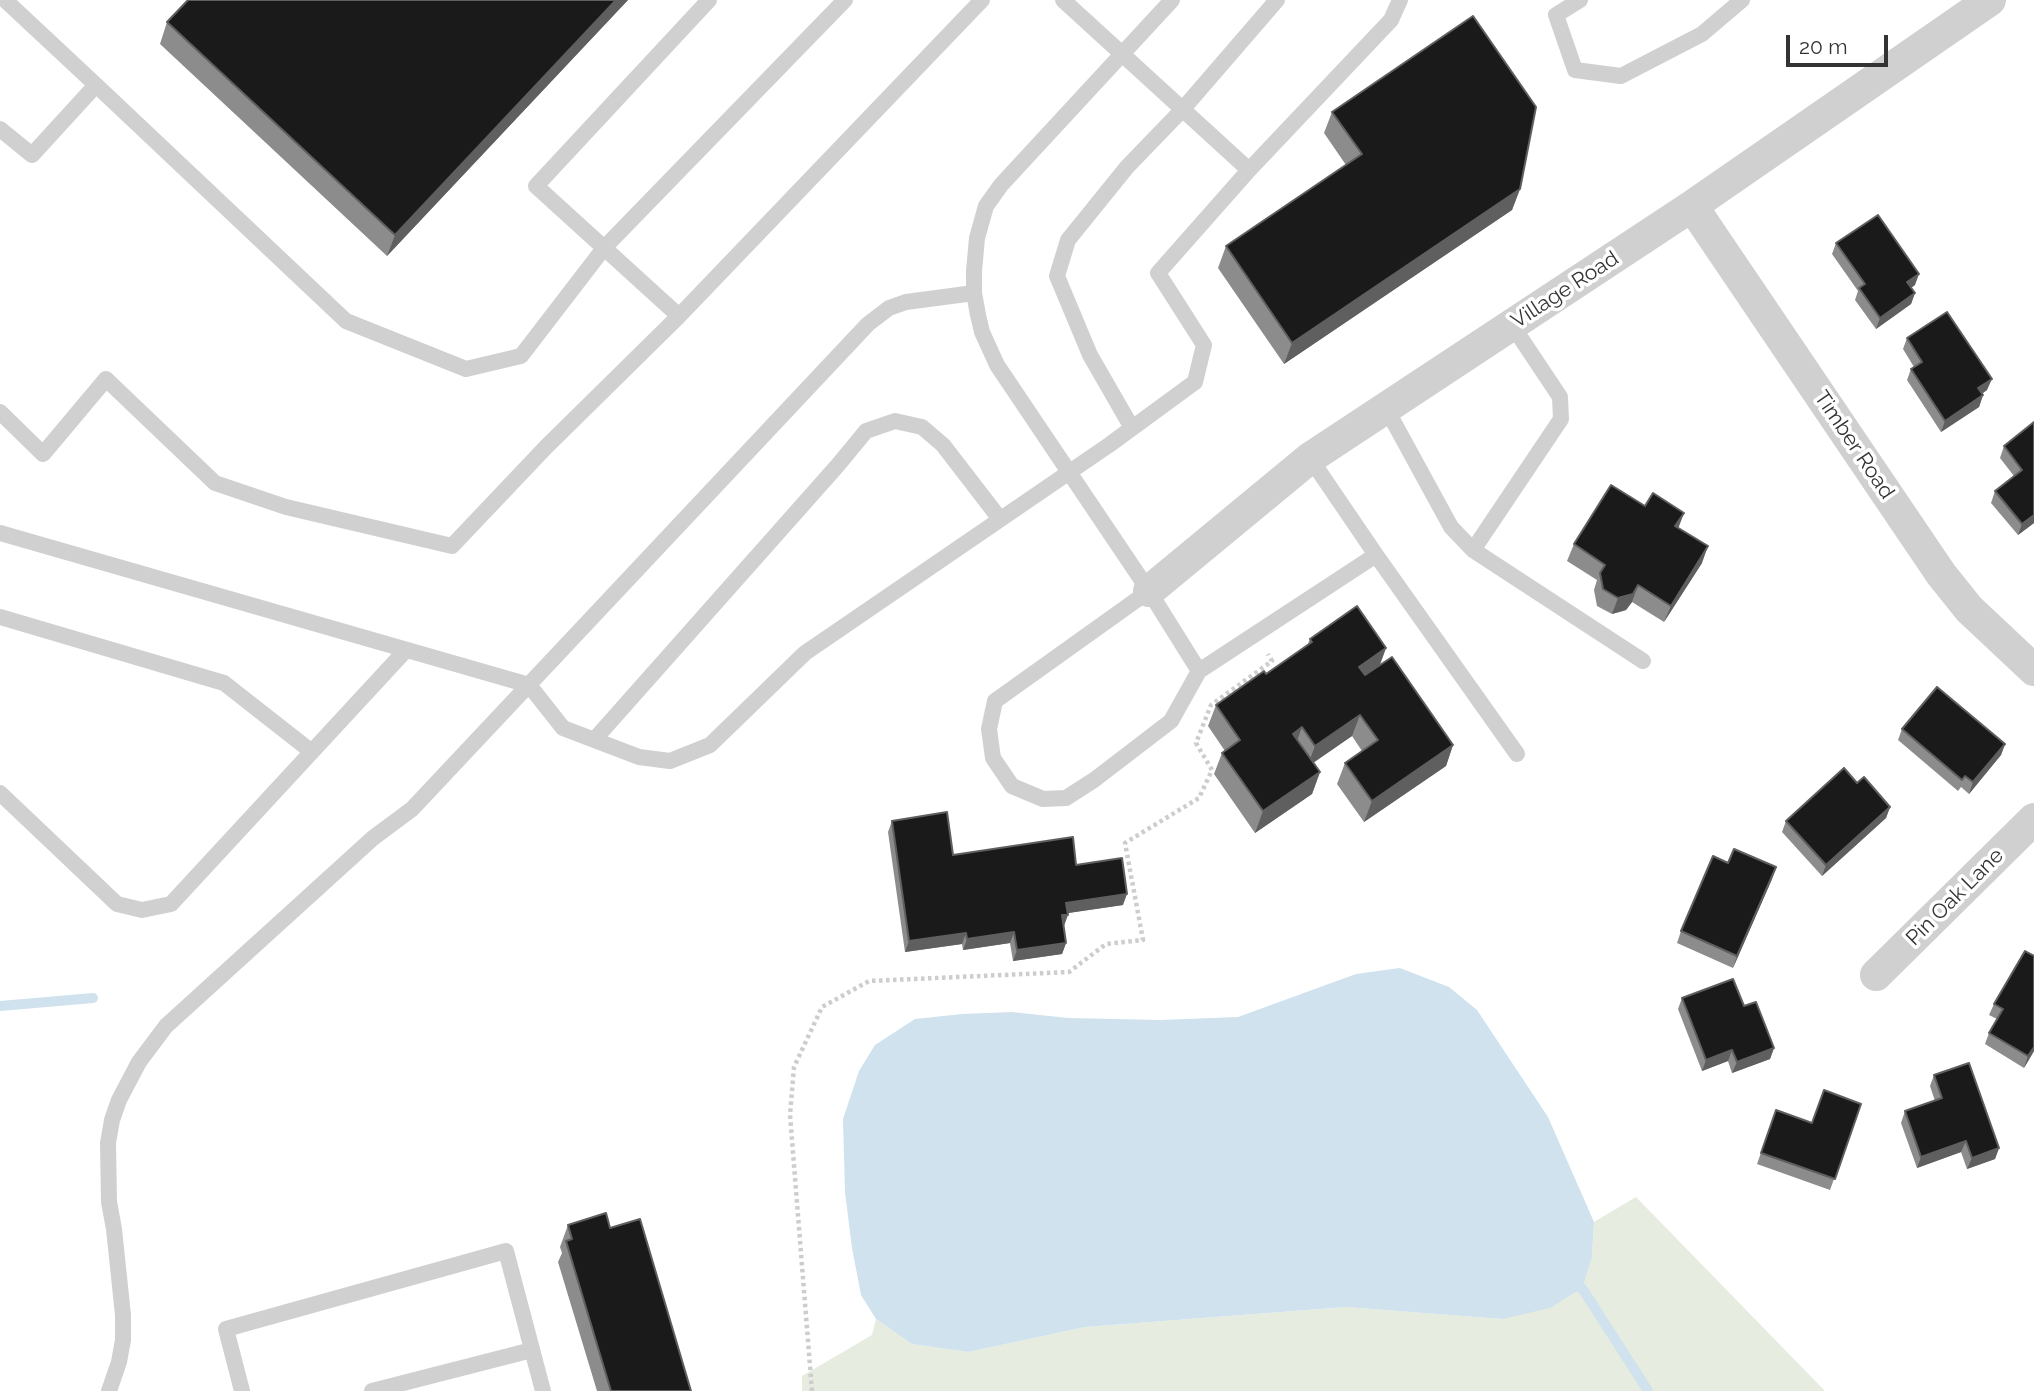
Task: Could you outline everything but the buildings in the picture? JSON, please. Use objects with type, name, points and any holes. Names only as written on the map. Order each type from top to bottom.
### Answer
[{"type":"street","name":"Village Road","points":[[1149,591],[1310,458],[1692,206],[1990,0]]},
{"type":"street","name":"Timber Road","points":[[1692,206],[1941,574],[1969,609],[2034,670]]},
{"type":"street","name":"Pin Oak Lane","points":[[1876,975],[2034,818]]},
{"type":"lane","points":[[5,0],[346,321],[466,369],[521,356],[604,248],[845,0]]},
{"type":"lane","points":[[679,317],[536,186],[709,0]]},
{"type":"lane","points":[[0,412],[43,454],[106,379],[215,483],[286,507],[452,546],[546,447],[679,317],[982,0]]},
{"type":"lane","points":[[1063,0],[1249,170]]},
{"type":"lane","points":[[1172,0],[1001,185],[986,205],[976,246],[974,293],[982,332],[997,365],[1149,591],[1199,671]]},
{"type":"lane","points":[[1132,428],[1090,355],[1057,276],[1068,240],[1128,167],[1182,110],[1277,0]]},
{"type":"lane","points":[[0,533],[529,685],[563,728],[639,757],[670,761],[710,745],[805,653],[1195,382],[1205,345],[1158,274],[1249,170],[1391,19],[1400,0]]},
{"type":"lane","points":[[1580,0],[1556,15],[1574,70],[1621,76],[1702,34],[1742,0]]},
{"type":"lane","points":[[0,129],[32,155],[96,86]]},
{"type":"lane","points":[[108,1391],[119,1362],[123,1340],[123,1315],[114,1229],[108,1202],[108,1143],[119,1100],[139,1062],[166,1026],[373,838],[412,809],[868,324],[889,309],[906,302],[974,293]]},
{"type":"lane","points":[[1472,550],[1561,419],[1560,397],[1512,325]]},
{"type":"lane","points":[[1387,408],[1451,527],[1472,550],[1643,661]]},
{"type":"lane","points":[[594,740],[866,431],[895,421],[922,427],[943,445],[1000,519]]},
{"type":"lane","points":[[1310,458],[1517,754]]},
{"type":"lane","points":[[1149,591],[995,701],[989,729],[993,758],[1012,786],[1042,799],[1066,798],[1171,721],[1199,671],[1376,555]]},
{"type":"lane","points":[[0,617],[224,683],[312,752]]},
{"type":"lane","points":[[0,793],[117,904],[142,910],[171,904],[406,650]]},
{"type":"lane","points":[[242,1391],[226,1329],[506,1251],[542,1391]]},
{"type":"lane","points":[[372,1391],[532,1350]]},
{"type":"path","points":[[812,1391],[790,1115],[794,1067],[822,1007],[869,981],[1069,972],[1106,944],[1143,940],[1125,843],[1199,797],[1212,770],[1196,743],[1211,705],[1272,661],[1256,634]]},
{"type":"shaded area","points":[[1636,1197],[1825,1391],[802,1391],[802,1376],[872,1335],[876,1319],[912,1344],[968,1352],[1085,1327],[1347,1307],[1502,1319],[1592,1257],[1594,1222]]},
{"type":"water","points":[[1400,968],[1449,987],[1477,1010],[1548,1117],[1594,1222],[1592,1257],[1582,1288],[1550,1308],[1502,1319],[1346,1307],[1085,1327],[968,1352],[912,1344],[876,1319],[861,1295],[852,1248],[845,1192],[843,1119],[859,1071],[875,1045],[915,1019],[962,1014],[1012,1012],[1068,1018],[1160,1020],[1238,1017],[1356,974]]},
{"type":"waterway","points":[[0,1006],[93,998]]},
{"type":"waterway","points":[[1571,1286],[1582,1288],[1648,1391]]}]
